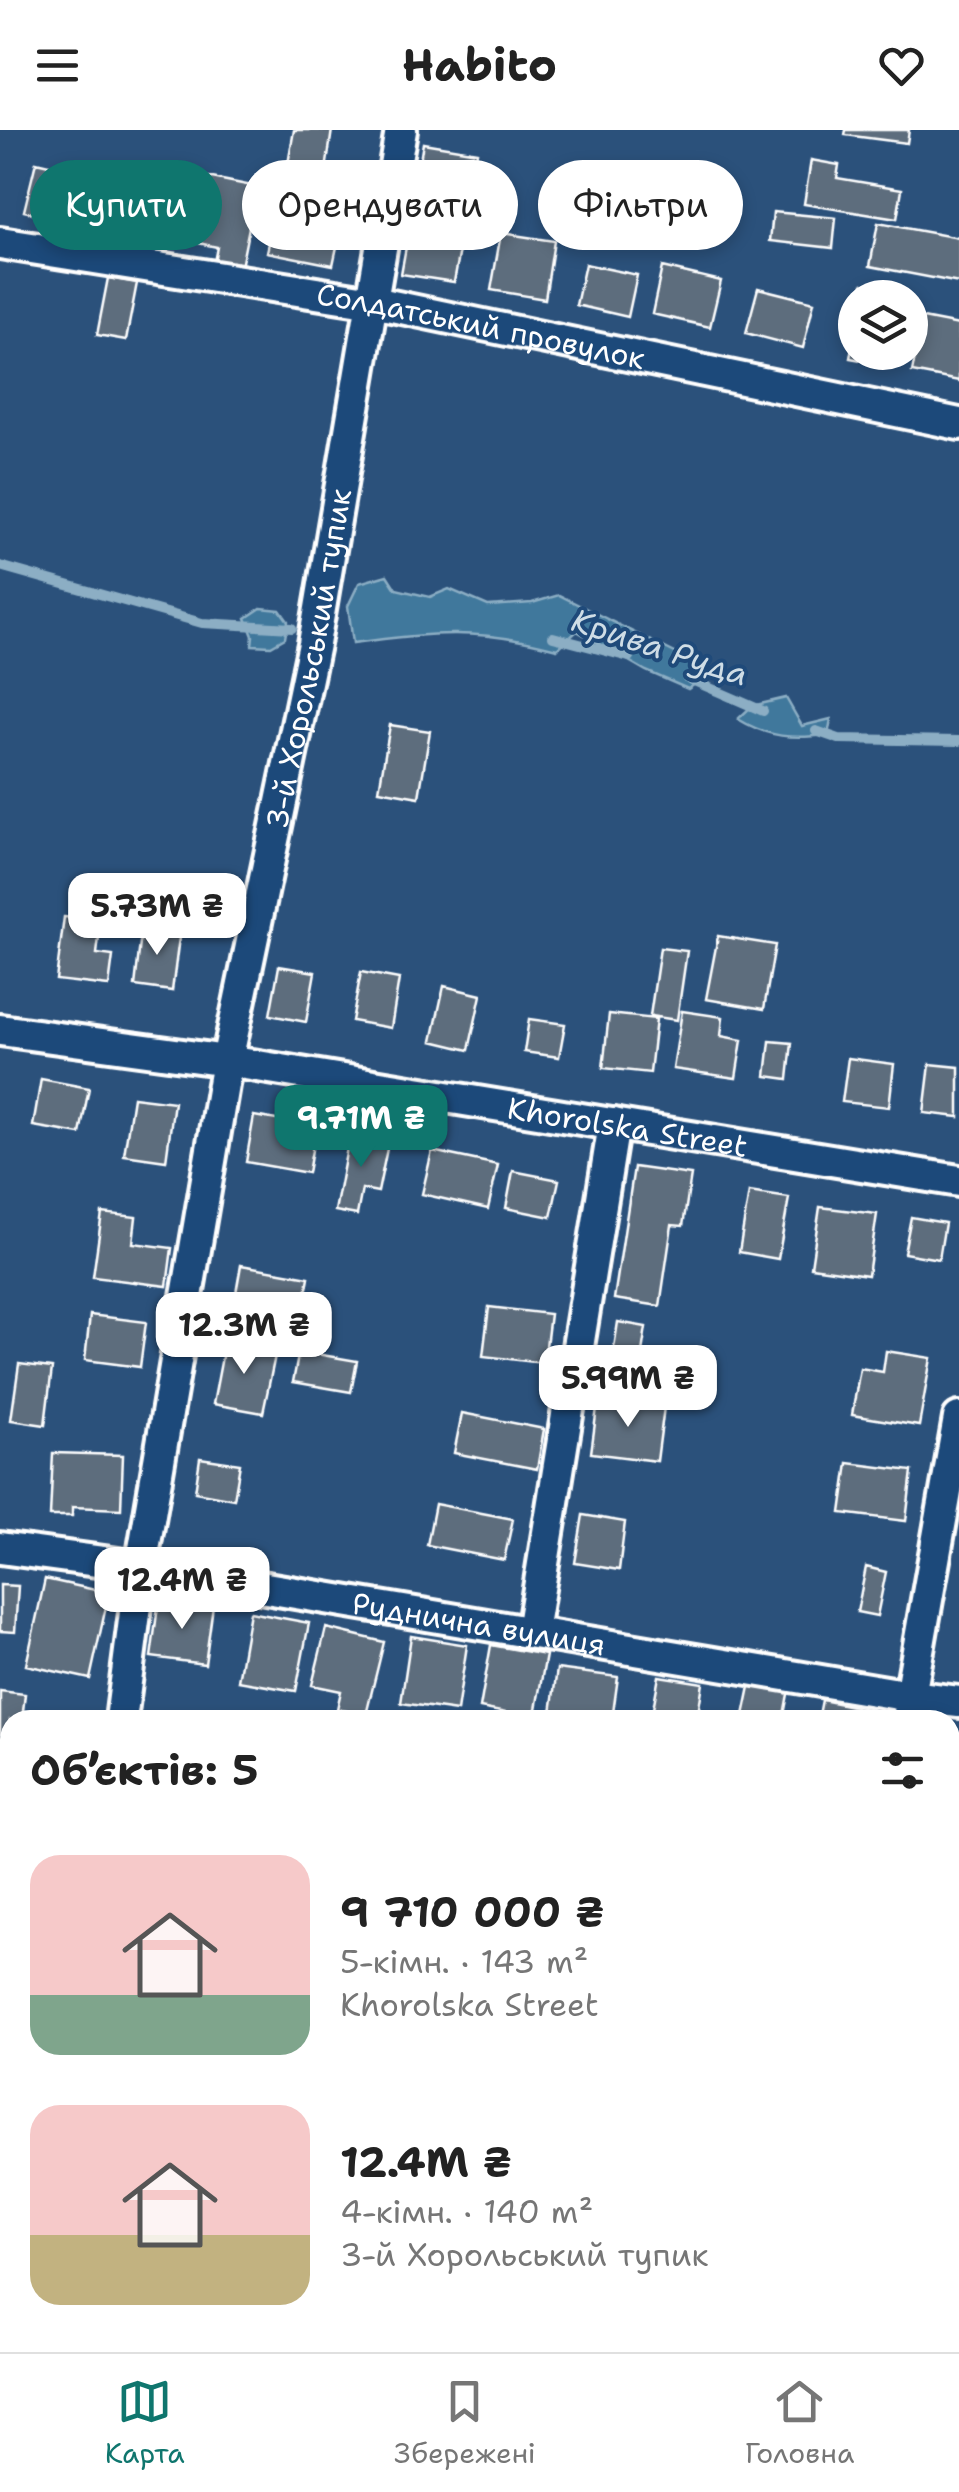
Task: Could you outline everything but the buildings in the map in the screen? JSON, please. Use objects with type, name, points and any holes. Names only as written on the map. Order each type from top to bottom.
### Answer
[{"type":"street","name":"3-й Хорольський тупик","points":[[122,1710],[141,1566],[227,1060],[314,644],[400,130]]},
{"type":"street","name":"Солдатський провулок","points":[[0,242],[373,302],[959,424]]},
{"type":"street","name":"Khorolska Street","points":[[0,1030],[227,1060],[959,1182]]},
{"type":"street","points":[[532,1632],[614,1124]]},
{"type":"street","points":[[910,1708],[959,1418]]},
{"type":"street","name":"Руднична вулиця","points":[[0,1548],[141,1566],[532,1632],[910,1708],[959,1702]]},
{"type":"water","points":[[387,575],[396,589],[430,597],[449,589],[488,606],[532,603],[559,595],[679,655],[705,677],[688,689],[646,671],[577,631],[557,649],[503,638],[455,634],[353,643],[348,606],[359,583]]},
{"type":"water","points":[[261,608],[280,610],[288,621],[285,638],[271,646],[252,645],[246,618]]},
{"type":"water","points":[[786,698],[802,726],[831,719],[828,735],[781,736],[738,719],[752,706]]},
{"type":"waterway","name":"Крива Руда","points":[[0,566],[202,623],[292,628]]},
{"type":"waterway","name":"Крива Руда","points":[[553,637],[629,657]]},
{"type":"waterway","name":"Крива Руда","points":[[687,678],[763,711]]},
{"type":"waterway","name":"Крива Руда","points":[[816,731],[839,739],[959,741]]}]
